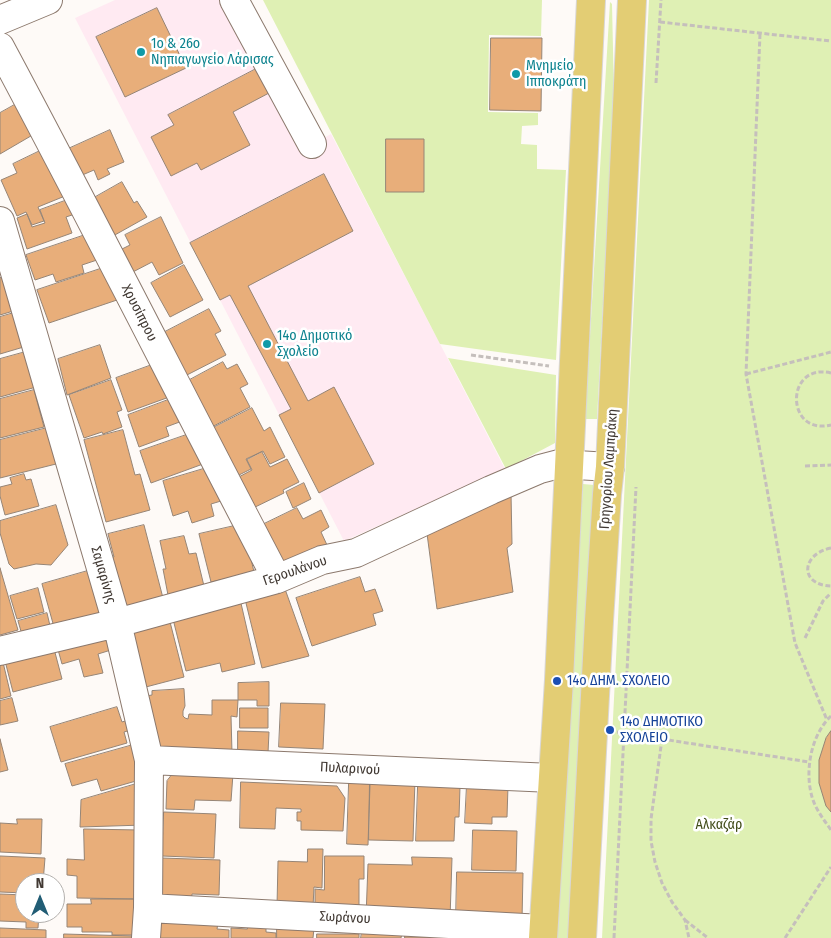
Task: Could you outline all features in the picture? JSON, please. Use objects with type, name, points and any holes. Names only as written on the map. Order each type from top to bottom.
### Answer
[{"type":"main road","points":[[543,933],[559,680],[591,0]]},
{"type":"main road","name":"Γρηγορίου Λαμπράκη","points":[[582,938],[610,466],[632,0]]},
{"type":"street","points":[[0,20],[48,0]]},
{"type":"street","points":[[234,0],[312,144]]},
{"type":"street","name":"Χρυσίπpου","points":[[0,47],[85,205],[143,323],[277,579]]},
{"type":"street","name":"Σαμαρίνης","points":[[0,221],[117,623],[149,760],[146,938]]},
{"type":"street","name":"Γερουλάνου","points":[[0,651],[117,623],[277,579],[322,560],[356,553],[491,490],[517,480],[530,472],[553,465],[610,466]]},
{"type":"street","name":"Πυλαρινού","points":[[149,760],[552,778]]},
{"type":"street","name":"Σωράνου","points":[[148,908],[543,933]]},
{"type":"path","points":[[660,22],[831,42]]},
{"type":"path","points":[[760,34],[746,374],[795,643],[827,720]]},
{"type":"path","points":[[746,374],[831,352]]},
{"type":"path","points":[[471,355],[574,369]]},
{"type":"path","points":[[830,426],[811,424],[804,419],[796,404],[796,395],[804,379],[811,374],[820,371],[831,373]]},
{"type":"path","points":[[805,466],[831,465]]},
{"type":"path","points":[[831,548],[810,560],[808,572],[816,583],[823,586],[831,586]]},
{"type":"path","points":[[805,638],[823,602],[831,593]]},
{"type":"path","points":[[831,716],[815,740],[809,762],[809,781],[813,800],[820,816],[831,830]]},
{"type":"path","points":[[624,733],[809,762]]},
{"type":"path","points":[[662,739],[651,819],[651,841],[654,862],[672,902],[685,920],[708,938]]},
{"type":"path","points":[[785,938],[831,867]]},
{"type":"path","points":[[685,920],[689,938]]},
{"type":"shaded area","points":[[115,0],[222,0],[302,149],[331,134],[505,469],[344,541],[75,18]]},
{"type":"green space","points":[[263,0],[542,0],[541,36],[489,35],[488,112],[538,113],[538,125],[522,126],[521,144],[537,145],[537,169],[566,170],[556,360],[440,344]]},
{"type":"green space","name":"Αλκαζάρ","points":[[649,0],[831,0],[831,938],[602,938]]},
{"type":"green space","points":[[610,2],[612,4],[614,94],[597,419],[585,419]]},
{"type":"green space","points":[[448,358],[556,375],[555,443],[506,469]]},
{"type":"green space","points":[[583,484],[594,485],[570,938],[557,938]]},
{"type":"building","name":"1ο & 26ο Νηπιαγωγείο Λάρισας","points":[[157,8],[186,68],[125,97],[96,37]]},
{"type":"building","name":"Μνημείο Ιπποκράτη","points":[[491,38],[542,38],[541,111],[490,110]]},
{"type":"building","points":[[256,69],[269,93],[233,112],[250,145],[201,170],[197,163],[171,176],[151,137],[174,125],[168,115]]},
{"type":"building","points":[[18,103],[36,133],[0,154],[0,113]]},
{"type":"building","points":[[110,130],[124,162],[107,169],[110,174],[98,180],[94,170],[80,176],[68,149]]},
{"type":"building","points":[[386,139],[424,139],[424,192],[386,192]]},
{"type":"building","points":[[42,150],[65,196],[38,207],[44,221],[32,225],[26,212],[17,216],[1,180],[17,173],[13,164]]},
{"type":"building","name":"14ο Δημοτικό Σχολείο","points":[[324,174],[353,231],[248,286],[308,401],[334,387],[374,464],[319,493],[279,415],[291,409],[230,295],[220,300],[190,243]]},
{"type":"building","points":[[122,182],[134,203],[137,201],[147,217],[113,236],[92,199]]},
{"type":"building","points":[[70,199],[75,214],[66,217],[72,233],[27,249],[17,218],[27,214],[32,227],[45,223],[40,210]]},
{"type":"building","points":[[161,217],[183,263],[159,275],[152,262],[129,274],[118,251],[130,245],[125,235]]},
{"type":"building","points":[[94,232],[103,258],[82,265],[84,273],[56,282],[53,274],[35,280],[26,255]]},
{"type":"building","points":[[184,265],[203,300],[170,317],[151,283]]},
{"type":"building","points":[[106,267],[117,300],[49,323],[37,290]]},
{"type":"building","points":[[10,275],[20,309],[0,315],[0,278]]},
{"type":"building","points":[[209,309],[221,331],[215,334],[226,355],[183,377],[161,334]]},
{"type":"building","points":[[17,312],[27,346],[0,354],[0,317]]},
{"type":"building","points":[[100,345],[111,378],[67,395],[58,359]]},
{"type":"building","points":[[29,351],[40,386],[0,397],[0,359]]},
{"type":"building","points":[[160,362],[172,396],[128,412],[116,378]]},
{"type":"building","points":[[223,362],[227,369],[237,364],[248,384],[240,388],[250,407],[208,429],[184,383]]},
{"type":"building","points":[[111,380],[122,410],[117,412],[122,427],[84,438],[69,395]]},
{"type":"building","points":[[34,390],[44,427],[0,438],[0,399]]},
{"type":"building","points":[[176,397],[185,420],[166,427],[169,436],[139,447],[128,415]]},
{"type":"building","points":[[252,408],[264,431],[270,427],[285,457],[270,464],[263,451],[246,459],[251,469],[233,478],[209,430]]},
{"type":"building","points":[[51,427],[60,463],[0,478],[0,440]]},
{"type":"building","points":[[123,430],[135,475],[140,474],[150,510],[106,522],[84,440]]},
{"type":"building","points":[[192,433],[203,464],[151,483],[140,451]]},
{"type":"building","points":[[262,452],[270,467],[287,459],[299,482],[283,490],[284,493],[249,510],[233,480],[252,470],[247,460]]},
{"type":"building","points":[[210,467],[221,501],[211,504],[214,516],[192,523],[188,511],[173,516],[163,481]]},
{"type":"building","points":[[24,474],[26,480],[31,479],[39,506],[5,515],[0,496],[0,487],[12,484],[10,478]]},
{"type":"building","points":[[304,483],[311,499],[293,508],[286,492]]},
{"type":"building","points":[[511,493],[512,544],[507,548],[513,592],[437,609],[426,526]]},
{"type":"building","points":[[56,505],[68,545],[51,565],[36,564],[14,569],[9,564],[0,533],[0,521]]},
{"type":"building","points":[[297,508],[303,519],[321,510],[329,527],[321,532],[327,545],[283,567],[262,525]]},
{"type":"building","points":[[243,524],[254,572],[211,582],[199,534]]},
{"type":"building","points":[[144,525],[163,598],[125,608],[108,558],[114,557],[108,534]]},
{"type":"building","points":[[184,536],[189,554],[196,553],[204,586],[168,595],[163,569],[166,569],[160,541]]},
{"type":"building","points":[[0,568],[18,630],[0,635]]},
{"type":"building","points":[[91,570],[103,612],[54,627],[42,584]]},
{"type":"building","points":[[360,577],[365,592],[375,589],[383,611],[373,614],[376,625],[312,646],[296,598]]},
{"type":"building","points":[[38,588],[44,612],[17,619],[10,596]]},
{"type":"building","points":[[285,589],[309,656],[262,668],[245,599]]},
{"type":"building","points":[[240,599],[255,664],[222,672],[220,663],[186,671],[172,615]]},
{"type":"building","points":[[47,613],[51,630],[23,638],[18,621]]},
{"type":"building","points":[[168,614],[184,677],[142,688],[125,624]]},
{"type":"building","points":[[107,633],[111,650],[98,654],[103,673],[84,677],[79,659],[62,664],[57,646]]},
{"type":"building","points":[[53,645],[62,679],[13,692],[4,657]]},
{"type":"building","points":[[2,658],[11,696],[0,699],[0,659]]},
{"type":"building","points":[[269,682],[269,706],[257,706],[257,700],[238,700],[238,683]]},
{"type":"building","points":[[184,689],[185,706],[183,716],[188,719],[189,714],[212,715],[212,700],[238,700],[237,717],[231,716],[232,753],[161,751],[146,696],[152,695],[152,691]]},
{"type":"building","points":[[12,698],[18,721],[0,725],[0,701]]},
{"type":"building","points":[[281,703],[325,704],[323,749],[279,747]]},
{"type":"building","points":[[117,707],[122,722],[128,720],[131,730],[124,732],[127,743],[61,762],[50,727]]},
{"type":"building","points":[[240,708],[268,708],[268,728],[240,728]]},
{"type":"building","points":[[238,731],[269,732],[268,753],[238,752]]},
{"type":"building","points":[[831,731],[831,812],[826,806],[819,783],[819,760],[826,738]]},
{"type":"building","points":[[0,739],[8,770],[0,772]]},
{"type":"building","points":[[133,745],[143,779],[101,791],[97,779],[72,786],[65,764]]},
{"type":"building","points":[[175,771],[233,774],[231,801],[195,800],[194,810],[166,809],[167,781]]},
{"type":"building","points":[[370,779],[415,780],[413,841],[369,840]]},
{"type":"building","points":[[143,782],[144,825],[80,827],[81,800]]},
{"type":"building","points":[[241,782],[337,786],[345,798],[343,831],[301,830],[301,821],[297,821],[297,812],[301,812],[301,809],[276,808],[275,829],[240,828]]},
{"type":"building","points":[[349,783],[370,784],[368,845],[347,844]]},
{"type":"building","points":[[467,784],[508,786],[507,817],[492,817],[492,824],[465,823]]},
{"type":"building","points":[[418,786],[460,787],[459,817],[455,817],[454,841],[416,841]]},
{"type":"building","points":[[164,812],[216,814],[214,858],[162,856]]},
{"type":"building","points":[[17,819],[42,819],[41,854],[0,852],[0,823],[17,824]]},
{"type":"building","points":[[84,829],[140,830],[139,899],[77,898],[77,876],[67,875],[67,859],[84,860]]},
{"type":"building","points":[[473,830],[517,831],[516,871],[472,870]]},
{"type":"building","points":[[308,849],[323,849],[322,888],[314,887],[313,907],[277,906],[278,861],[307,862]]},
{"type":"building","points":[[0,856],[45,858],[44,873],[15,873],[15,893],[0,892]]},
{"type":"building","points":[[325,856],[364,856],[364,879],[359,879],[359,912],[315,907],[315,889],[324,890]]},
{"type":"building","points":[[412,857],[452,858],[450,919],[366,917],[368,864],[412,865]]},
{"type":"building","points":[[162,858],[220,860],[219,895],[192,894],[191,902],[161,901]]},
{"type":"building","points":[[457,872],[523,873],[522,920],[456,919]]},
{"type":"building","points":[[0,894],[15,895],[15,922],[0,921]]},
{"type":"building","points":[[91,899],[135,899],[135,935],[112,935],[112,932],[82,932],[82,927],[67,927],[67,904],[91,904]]},
{"type":"building","points":[[158,920],[218,923],[217,929],[229,930],[229,938],[157,938]]},
{"type":"building","points":[[26,923],[38,923],[38,928],[26,928]]},
{"type":"building","points":[[247,925],[266,925],[266,932],[276,933],[276,938],[231,938],[231,928],[247,929]]},
{"type":"building","points":[[277,927],[314,928],[313,938],[277,938]]},
{"type":"building","points":[[0,928],[46,930],[46,938],[0,938]]},
{"type":"building","points":[[362,932],[402,933],[401,938],[361,938]]},
{"type":"building","points":[[64,934],[133,936],[133,938],[64,938]]},
{"type":"building","points":[[317,934],[359,934],[359,938],[317,938]]},
{"type":"building","points":[[405,934],[450,936],[450,938],[405,938]]},
{"type":"place","name":"1ο & 26ο Νηπιαγωγείο Λάρισας","points":[[141,52]]},
{"type":"place","name":"Μνημείο Ιπποκράτη","points":[[516,74]]},
{"type":"place","name":"14ο Δημοτικό Σχολείο","points":[[267,344]]},
{"type":"place","name":"14ο ΔΗΜ. ΣΧΟΛΕΙΟ","points":[[557,681]]},
{"type":"place","name":"14ο ΔΗΜΟΤΙΚΟ ΣΧΟΛΕΙΟ","points":[[610,730]]}]
